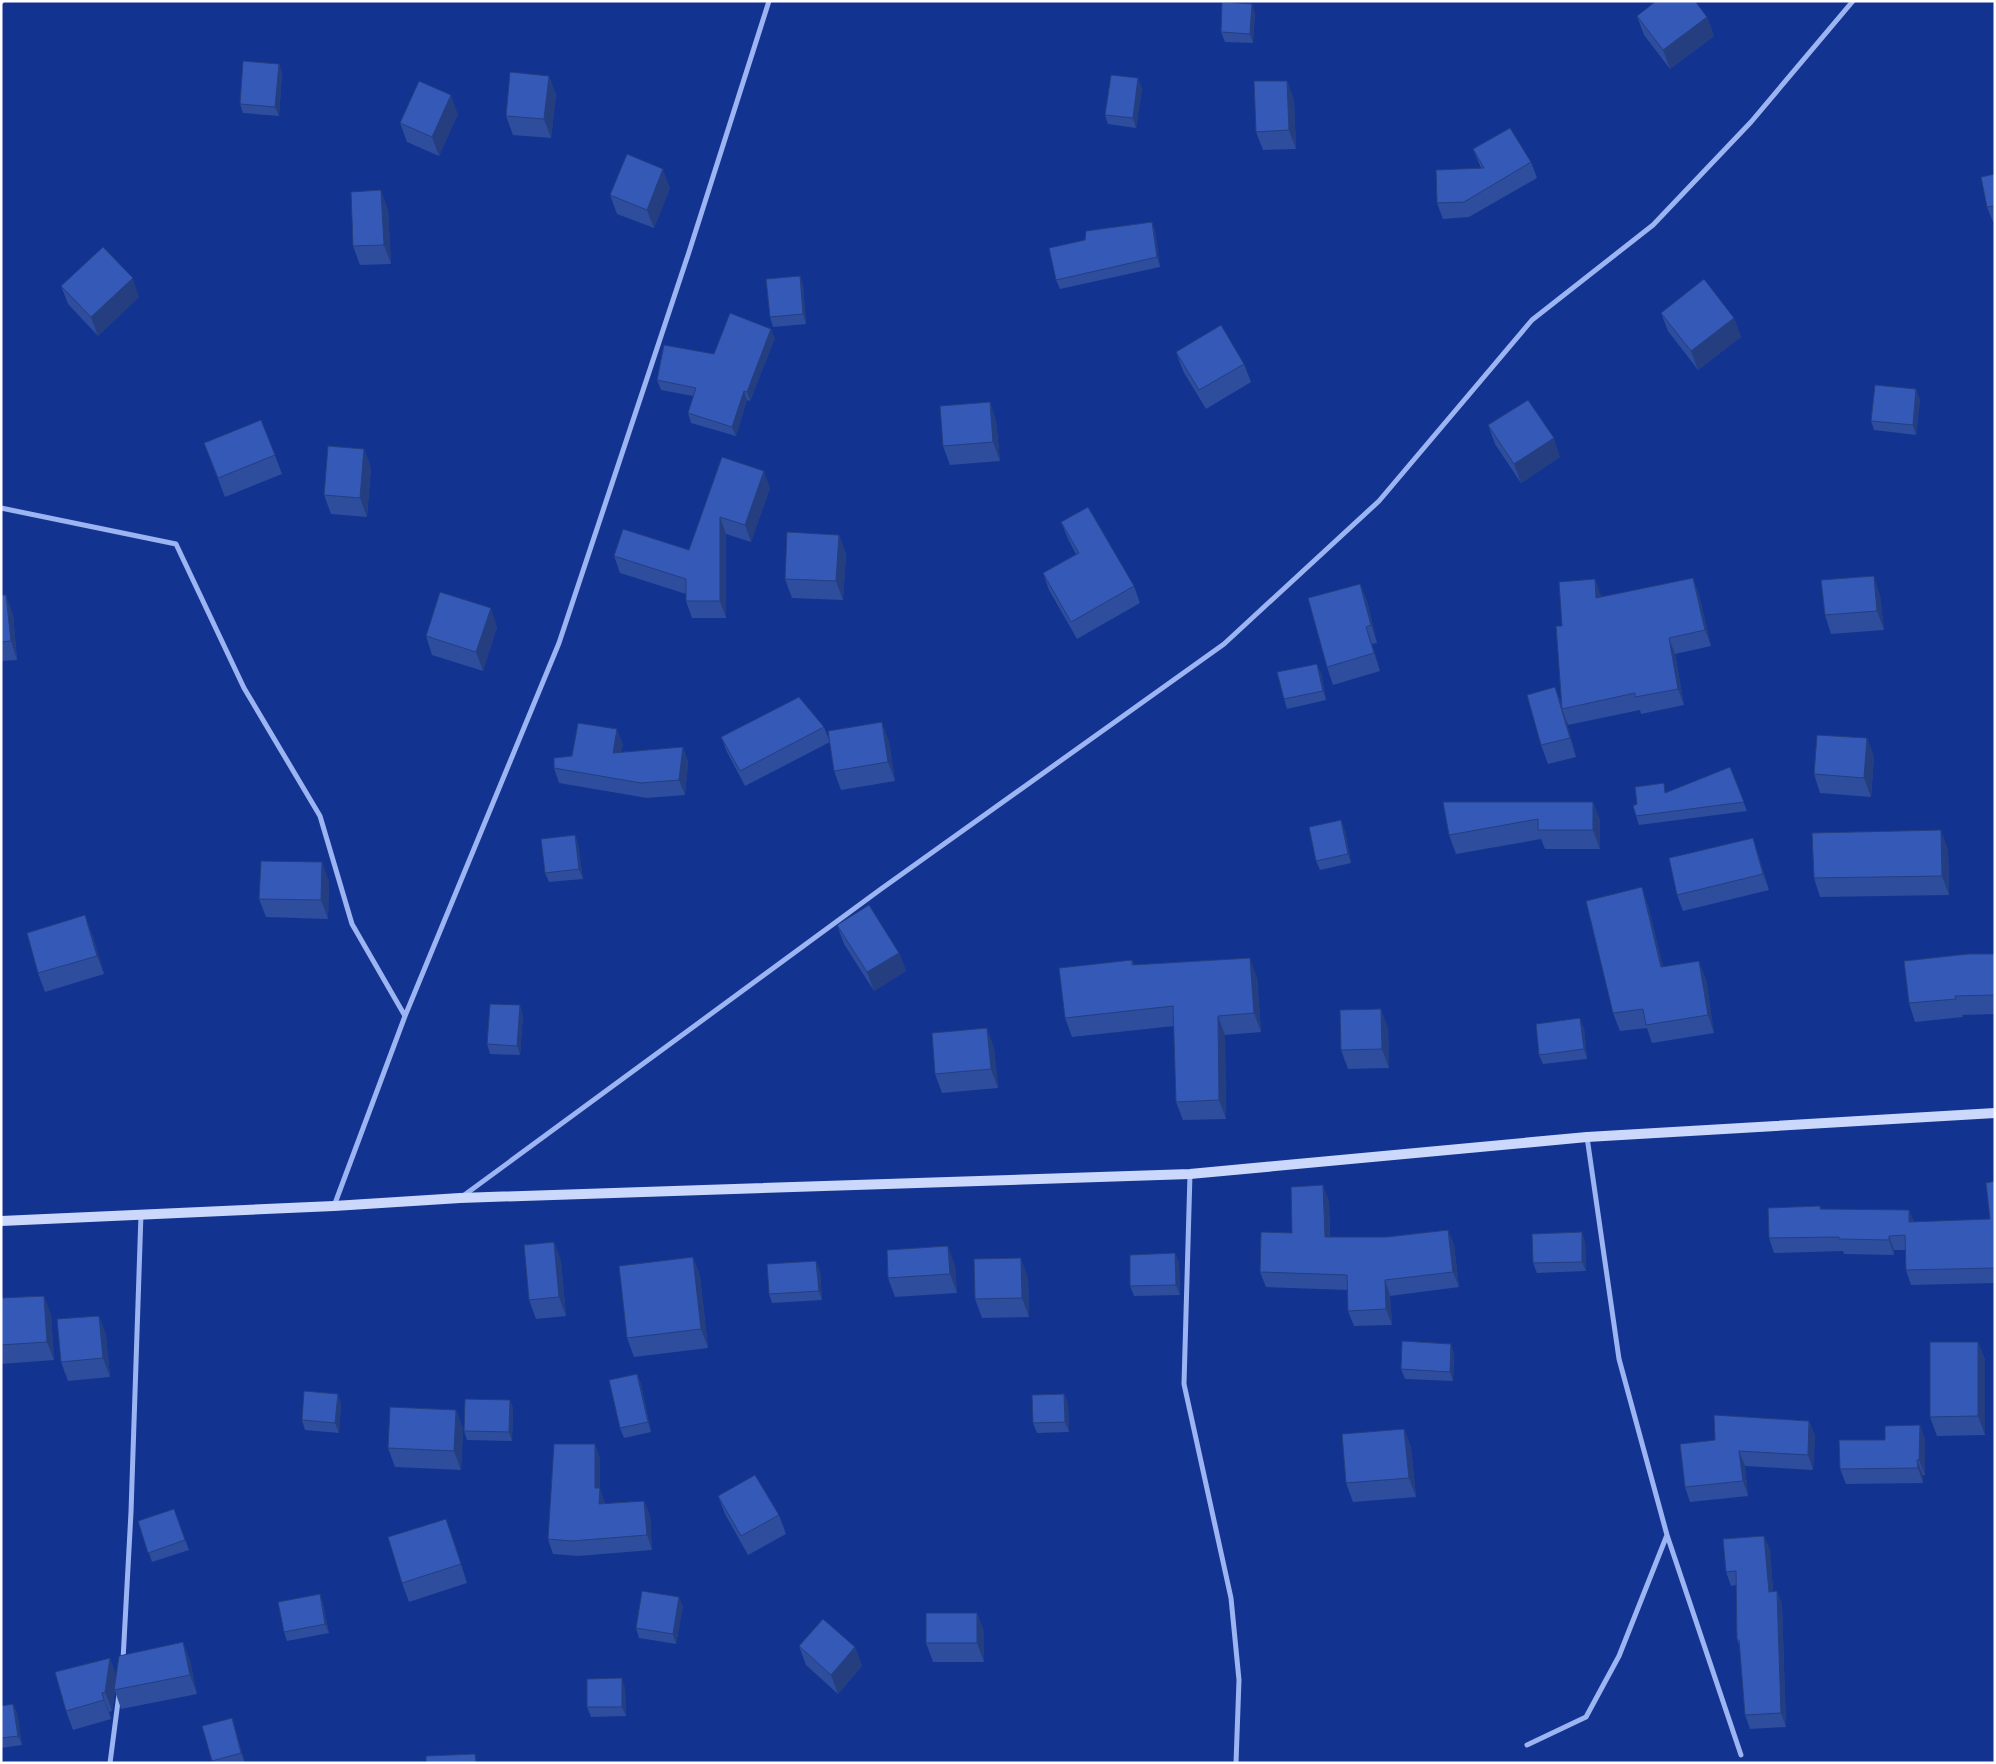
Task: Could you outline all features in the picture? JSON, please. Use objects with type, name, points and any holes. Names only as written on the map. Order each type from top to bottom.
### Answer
[{"type":"street","points":[[334,1206],[405,1016],[559,642],[689,252],[769,1]]},
{"type":"street","points":[[460,1198],[873,895],[1224,644],[1379,501],[1532,320],[1653,225],[1751,122],[1853,1]]},
{"type":"street","points":[[1,508],[176,544],[244,688],[320,816],[352,924],[405,1016]]},
{"type":"street","points":[[1,1221],[334,1206],[460,1198],[1190,1174],[1587,1137],[1995,1113]]},
{"type":"street","points":[[1587,1137],[1619,1358],[1666,1535],[1741,1755]]},
{"type":"street","points":[[1190,1174],[1184,1384],[1231,1598],[1239,1680],[1236,1763]]},
{"type":"street","points":[[123,1662],[131,1512],[141,1214]]},
{"type":"street","points":[[1527,1745],[1586,1717],[1619,1656],[1666,1535]]},
{"type":"street","points":[[110,1763],[120,1690]]},
{"type":"building","points":[[1656,1],[1695,1],[1707,17],[1663,50],[1637,16]]},
{"type":"building","points":[[1222,2],[1252,4],[1250,34],[1221,32]]},
{"type":"building","points":[[243,61],[279,64],[275,107],[240,104]]},
{"type":"building","points":[[510,72],[549,76],[544,119],[506,116]]},
{"type":"building","points":[[1111,75],[1138,78],[1133,118],[1105,115]]},
{"type":"building","points":[[419,81],[451,95],[432,137],[400,123]]},
{"type":"building","points":[[1254,81],[1287,81],[1289,130],[1256,132]]},
{"type":"building","points":[[1510,128],[1531,162],[1464,202],[1437,203],[1436,170],[1484,168],[1473,149]]},
{"type":"building","points":[[627,154],[663,169],[647,210],[610,195]]},
{"type":"building","points":[[1995,174],[1995,206],[1987,207],[1981,177]]},
{"type":"building","points":[[381,190],[384,245],[353,246],[351,192]]},
{"type":"building","points":[[1152,222],[1157,257],[1056,280],[1049,248],[1085,240],[1086,231]]},
{"type":"building","points":[[103,247],[133,278],[91,317],[61,286]]},
{"type":"building","points":[[800,276],[803,314],[770,317],[766,279]]},
{"type":"building","points":[[1704,279],[1734,318],[1691,351],[1661,313]]},
{"type":"building","points":[[730,313],[771,329],[747,392],[744,391],[732,427],[688,413],[696,388],[657,380],[664,345],[714,354]]},
{"type":"building","points":[[1221,325],[1244,364],[1199,390],[1176,352]]},
{"type":"building","points":[[1875,385],[1916,389],[1913,425],[1871,421]]},
{"type":"building","points":[[1528,400],[1554,438],[1514,464],[1488,425]]},
{"type":"building","points":[[990,402],[993,442],[943,446],[940,406]]},
{"type":"building","points":[[261,420],[275,455],[218,478],[204,443]]},
{"type":"building","points":[[328,446],[364,449],[360,498],[324,495]]},
{"type":"building","points":[[722,457],[764,471],[745,525],[720,517],[720,601],[686,601],[686,579],[614,556],[623,529],[689,550]]},
{"type":"building","points":[[1088,507],[1134,586],[1071,622],[1043,573],[1079,553],[1061,522]]},
{"type":"building","points":[[787,532],[839,535],[836,581],[785,579]]},
{"type":"building","points":[[1874,576],[1877,611],[1825,615],[1821,580]]},
{"type":"building","points":[[1693,578],[1705,630],[1669,638],[1678,689],[1635,697],[1635,693],[1562,709],[1556,626],[1562,626],[1559,582],[1595,579],[1596,598]]},
{"type":"building","points":[[1360,584],[1371,625],[1366,627],[1374,653],[1327,667],[1308,598]]},
{"type":"building","points":[[440,592],[491,608],[476,652],[426,636]]},
{"type":"building","points":[[1,595],[6,595],[11,641],[1,642]]},
{"type":"building","points":[[1317,664],[1323,691],[1284,699],[1277,672]]},
{"type":"building","points":[[1555,687],[1570,738],[1541,745],[1527,695]]},
{"type":"building","points":[[799,697],[824,727],[740,771],[721,737]]},
{"type":"building","points":[[882,722],[888,762],[834,771],[828,731]]},
{"type":"building","points":[[578,723],[617,729],[613,753],[683,747],[679,780],[641,783],[554,768],[554,758],[572,756]]},
{"type":"building","points":[[1817,735],[1867,738],[1864,778],[1814,774]]},
{"type":"building","points":[[1730,767],[1744,802],[1636,816],[1633,806],[1637,804],[1635,787],[1664,783],[1665,793]]},
{"type":"building","points":[[1443,802],[1593,802],[1593,830],[1538,830],[1538,819],[1449,835]]},
{"type":"building","points":[[1341,820],[1348,854],[1316,861],[1309,827]]},
{"type":"building","points":[[1941,830],[1942,876],[1814,878],[1812,833]]},
{"type":"building","points":[[575,835],[579,869],[545,873],[541,839]]},
{"type":"building","points":[[1753,838],[1763,874],[1677,895],[1669,858]]},
{"type":"building","points":[[261,861],[322,862],[321,900],[259,899]]},
{"type":"building","points":[[1642,887],[1661,967],[1699,961],[1708,1015],[1646,1025],[1643,1009],[1613,1013],[1586,901]]},
{"type":"building","points":[[869,905],[899,953],[867,972],[837,925]]},
{"type":"building","points":[[85,915],[97,956],[38,973],[27,933]]},
{"type":"building","points":[[1968,954],[1995,954],[1995,995],[1955,996],[1956,999],[1909,1003],[1904,961]]},
{"type":"building","points":[[1250,958],[1254,1013],[1218,1016],[1219,1100],[1176,1102],[1173,1006],[1065,1018],[1059,968],[1132,960],[1132,965]]},
{"type":"building","points":[[490,1004],[520,1005],[517,1046],[487,1044]]},
{"type":"building","points":[[1381,1009],[1382,1049],[1341,1050],[1340,1010]]},
{"type":"building","points":[[1580,1018],[1584,1049],[1539,1055],[1536,1024]]},
{"type":"building","points":[[987,1028],[991,1069],[935,1074],[932,1033]]},
{"type":"building","points":[[1995,1181],[1995,1268],[1906,1270],[1905,1235],[1889,1236],[1889,1240],[1839,1239],[1839,1237],[1769,1238],[1768,1208],[1820,1206],[1820,1209],[1909,1210],[1909,1222],[1990,1219],[1986,1183]]},
{"type":"building","points":[[1323,1185],[1325,1237],[1387,1237],[1448,1230],[1453,1272],[1385,1280],[1386,1309],[1348,1311],[1347,1275],[1260,1272],[1261,1232],[1292,1233],[1291,1187]]},
{"type":"building","points":[[1582,1232],[1582,1262],[1533,1263],[1532,1234]]},
{"type":"building","points":[[554,1242],[559,1297],[529,1300],[524,1245]]},
{"type":"building","points":[[948,1246],[950,1274],[888,1278],[887,1250]]},
{"type":"building","points":[[1175,1253],[1176,1285],[1130,1286],[1130,1255]]},
{"type":"building","points":[[693,1257],[701,1329],[627,1338],[619,1266]]},
{"type":"building","points":[[1021,1258],[1022,1298],[975,1299],[974,1259]]},
{"type":"building","points":[[816,1261],[819,1291],[769,1294],[767,1264]]},
{"type":"building","points":[[44,1296],[47,1342],[1,1345],[1,1298]]},
{"type":"building","points":[[99,1316],[103,1358],[61,1362],[57,1319]]},
{"type":"building","points":[[1402,1341],[1451,1344],[1450,1372],[1401,1369]]},
{"type":"building","points":[[1930,1342],[1978,1342],[1978,1416],[1930,1417]]},
{"type":"building","points":[[637,1374],[648,1422],[620,1428],[609,1380]]},
{"type":"building","points":[[304,1391],[338,1394],[335,1423],[302,1420]]},
{"type":"building","points":[[1064,1394],[1065,1422],[1033,1423],[1032,1395]]},
{"type":"building","points":[[465,1399],[510,1400],[509,1432],[464,1431]]},
{"type":"building","points":[[390,1407],[456,1410],[454,1451],[388,1448]]},
{"type":"building","points":[[1714,1415],[1809,1421],[1808,1455],[1739,1451],[1743,1481],[1685,1487],[1680,1444],[1715,1440]]},
{"type":"building","points":[[1920,1425],[1918,1468],[1840,1469],[1839,1440],[1885,1440],[1885,1426]]},
{"type":"building","points":[[1404,1429],[1409,1478],[1346,1483],[1342,1434]]},
{"type":"building","points":[[554,1444],[595,1444],[595,1488],[600,1488],[599,1504],[644,1501],[647,1535],[572,1541],[548,1539]]},
{"type":"building","points":[[755,1475],[779,1515],[741,1536],[718,1496]]},
{"type":"building","points":[[174,1509],[185,1540],[148,1553],[138,1521]]},
{"type":"building","points":[[446,1519],[461,1564],[402,1583],[388,1537]]},
{"type":"building","points":[[1764,1536],[1769,1592],[1777,1591],[1781,1713],[1745,1715],[1739,1640],[1737,1640],[1736,1571],[1726,1572],[1723,1539]]},
{"type":"building","points":[[642,1591],[679,1597],[673,1634],[636,1628]]},
{"type":"building","points":[[320,1594],[325,1624],[284,1632],[278,1602]]},
{"type":"building","points":[[926,1613],[977,1613],[977,1643],[926,1643]]},
{"type":"building","points":[[823,1619],[855,1647],[831,1675],[799,1646]]},
{"type":"building","points":[[183,1642],[190,1675],[114,1690],[119,1656]]},
{"type":"building","points":[[110,1658],[105,1692],[102,1693],[104,1700],[66,1711],[55,1672]]},
{"type":"building","points":[[622,1678],[622,1707],[587,1707],[587,1679]]},
{"type":"building","points":[[13,1704],[18,1736],[1,1738],[1,1706]]},
{"type":"building","points":[[232,1718],[241,1753],[212,1761],[202,1726]]},
{"type":"building","points":[[475,1754],[476,1763],[426,1763],[426,1756]]}]
